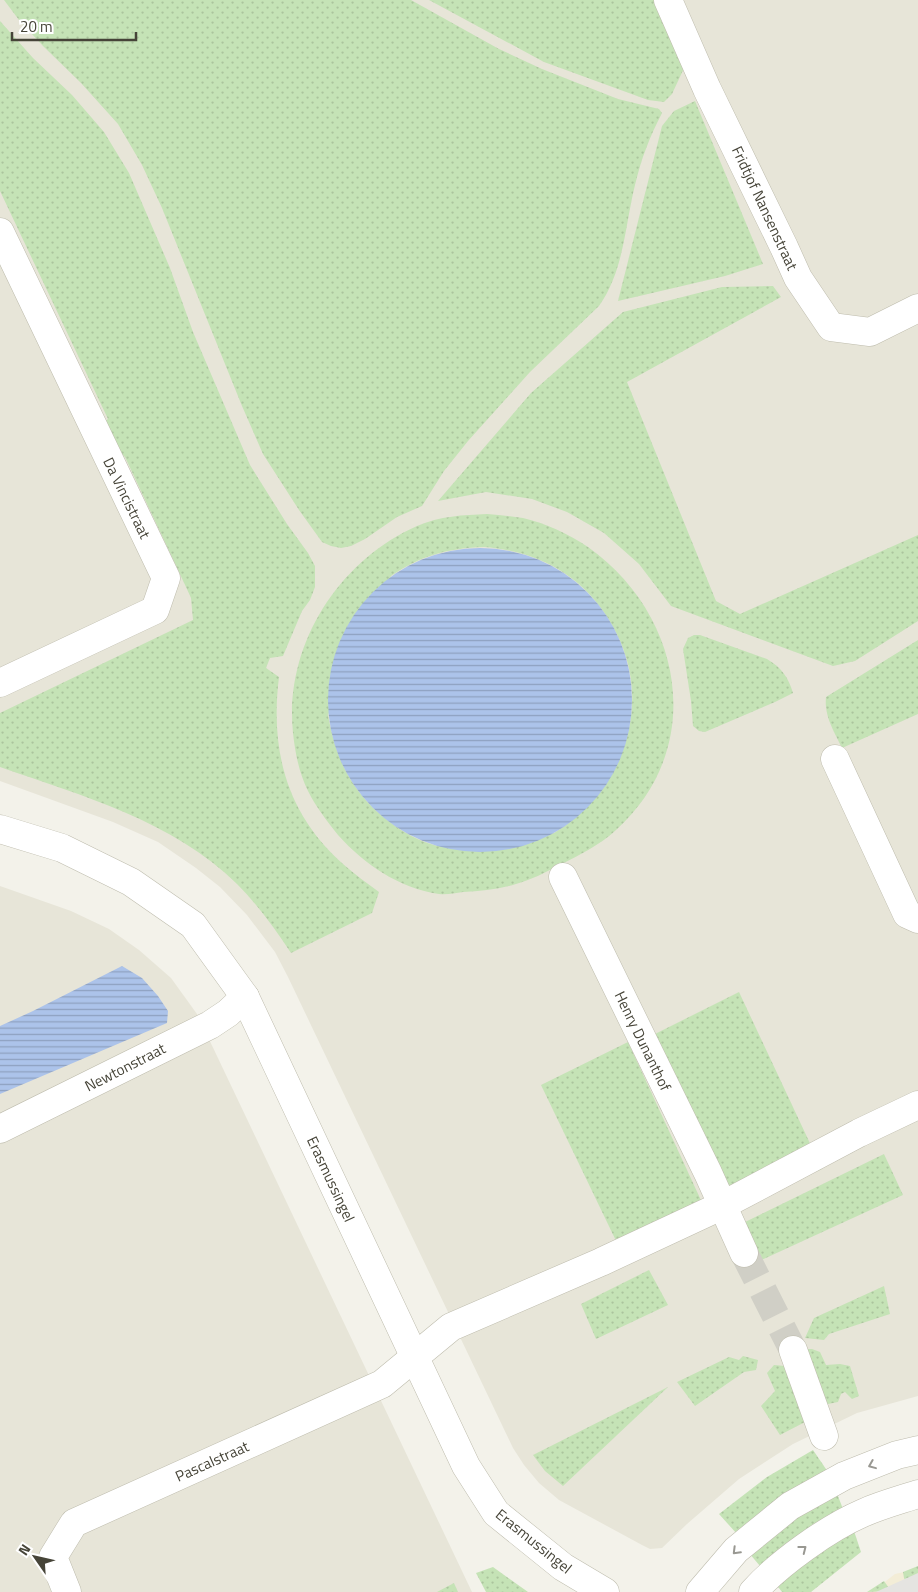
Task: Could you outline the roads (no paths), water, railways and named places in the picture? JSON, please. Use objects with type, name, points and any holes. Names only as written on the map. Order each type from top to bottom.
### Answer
[{"type":"street","name":"Fridtjof Nansenstraat","points":[[668,0],[798,278],[831,327],[870,332],[918,308]]},
{"type":"street","name":"Da Vincistraat","points":[[0,232],[166,578],[155,610],[0,684]]},
{"type":"street","points":[[835,758],[907,914],[918,919]]},
{"type":"street","name":"Erasmussingel","points":[[0,828],[62,848],[131,882],[193,925],[245,997],[466,1466],[496,1513],[563,1566],[605,1592]]},
{"type":"street","name":"Henry Dunanthof","points":[[563,877],[723,1205],[744,1252]]},
{"type":"street","name":"Newtonstraat","points":[[0,1130],[210,1025],[228,1013],[245,997]]},
{"type":"street","points":[[415,1358],[451,1327],[601,1262],[723,1205],[859,1132],[918,1105]]},
{"type":"street","points":[[793,1350],[824,1436]]},
{"type":"street","name":"Pascalstraat","points":[[67,1592],[53,1557],[74,1523],[382,1384],[415,1358]]},
{"type":"street","points":[[700,1592],[736,1550],[790,1506],[844,1476],[897,1455],[918,1450]]},
{"type":"street","points":[[753,1592],[764,1580],[819,1537],[862,1513],[918,1494]]},
{"type":"water","points":[[465,548],[495,548],[524,554],[552,566],[577,582],[598,603],[614,628],[626,656],[632,685],[632,715],[621,758],[607,785],[588,808],[565,827],[538,841],[495,852],[465,852],[436,846],[408,834],[383,818],[362,797],[346,772],[334,744],[328,715],[328,685],[334,656],[346,628],[362,603],[383,582],[408,566],[436,554]]},
{"type":"water","points":[[122,966],[142,978],[158,996],[168,1011],[167,1023],[0,1094],[0,1026]]},
{"type":"tunnel","points":[[744,1253],[793,1350]]}]
